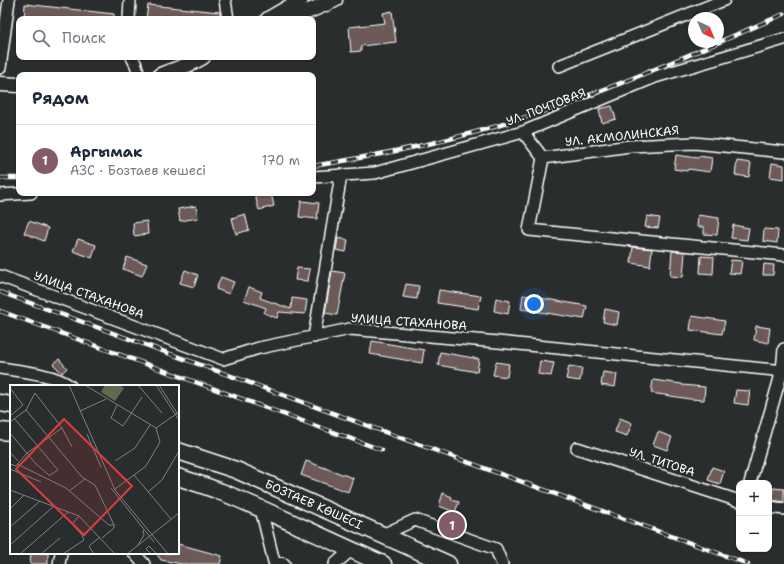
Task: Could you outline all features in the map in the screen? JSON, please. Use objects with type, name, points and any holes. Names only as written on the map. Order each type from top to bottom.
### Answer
[{"type":"highway","points":[[0,403],[10,405]]},
{"type":"highway","points":[[0,430],[10,432]]},
{"type":"highway","name":"БОЗТАЕВ КӨШЕСІ","points":[[179,451],[236,470],[448,564]]},
{"type":"highway","name":"БОЗТАЕВ КӨШЕСІ","points":[[179,477],[222,492],[383,564]]},
{"type":"main road","points":[[273,16],[301,0]]},
{"type":"main road","points":[[297,16],[335,0]]},
{"type":"main road","points":[[168,72],[197,60]]},
{"type":"main road","points":[[0,84],[16,85]]},
{"type":"street","points":[[0,68],[9,0]]},
{"type":"street","points":[[129,16],[130,0]]},
{"type":"street","points":[[225,0],[228,16]]},
{"type":"street","points":[[559,66],[724,0]]},
{"type":"street","name":"УЛ. ПОЧТОВАЯ","points":[[316,177],[375,173],[523,132],[656,77],[784,39]]},
{"type":"street","points":[[134,60],[137,72]]},
{"type":"street","points":[[523,132],[543,158],[529,230],[784,255]]},
{"type":"street","name":"УЛ. АКМОЛИНСКАЯ","points":[[543,158],[630,146],[694,143],[784,152]]},
{"type":"street","points":[[314,337],[341,175]]},
{"type":"street","points":[[0,195],[16,194]]},
{"type":"street","name":"УЛИЦА СТАХАНОВА","points":[[0,276],[223,358],[258,348],[350,329],[498,342],[783,371]]},
{"type":"street","points":[[751,480],[783,371],[784,349]]},
{"type":"street","points":[[0,368],[53,378],[65,382],[69,385]]},
{"type":"street","name":"УЛ. ТИТОВА","points":[[576,448],[736,500]]},
{"type":"street","points":[[772,507],[784,509]]},
{"type":"street","points":[[261,509],[274,562],[284,564]]},
{"type":"street","points":[[382,535],[415,520],[496,550],[502,564]]},
{"type":"street","points":[[335,564],[351,550]]},
{"type":"street","points":[[59,564],[61,554]]},
{"type":"street","points":[[135,554],[144,564]]},
{"type":"building","points":[[25,4],[114,14],[114,16],[24,16]]},
{"type":"building","points":[[148,5],[220,12],[220,16],[146,16]]},
{"type":"building","points":[[392,11],[396,42],[361,46],[361,51],[351,52],[349,27],[385,23],[383,13]]},
{"type":"building","points":[[612,106],[616,119],[602,123],[599,109]]},
{"type":"building","points":[[676,155],[712,158],[710,172],[674,169]]},
{"type":"building","points":[[737,161],[751,163],[749,177],[735,175]]},
{"type":"building","points":[[772,163],[784,165],[784,179],[770,177]]},
{"type":"building","points":[[255,196],[272,196],[274,206],[259,210]]},
{"type":"building","points":[[301,201],[319,203],[317,219],[299,217]]},
{"type":"building","points":[[196,206],[198,218],[180,221],[178,209]]},
{"type":"building","points":[[245,214],[249,230],[236,234],[232,218]]},
{"type":"building","points":[[698,215],[719,218],[717,235],[704,234],[704,227],[697,227]]},
{"type":"building","points":[[647,216],[660,218],[658,228],[645,227]]},
{"type":"building","points":[[29,221],[48,228],[44,241],[24,233]]},
{"type":"building","points":[[147,221],[148,234],[134,236],[133,223]]},
{"type":"building","points":[[733,225],[749,228],[747,240],[731,238]]},
{"type":"building","points":[[764,229],[778,230],[777,243],[763,241]]},
{"type":"building","points":[[338,238],[348,240],[346,252],[336,250]]},
{"type":"building","points":[[78,239],[96,245],[92,258],[73,251]]},
{"type":"building","points":[[633,247],[652,249],[650,266],[631,263]]},
{"type":"building","points":[[672,251],[685,252],[683,277],[670,276]]},
{"type":"building","points":[[701,256],[714,257],[713,274],[700,273]]},
{"type":"building","points":[[127,257],[147,264],[142,276],[123,269]]},
{"type":"building","points":[[731,260],[742,261],[740,274],[729,273]]},
{"type":"building","points":[[764,264],[774,265],[773,275],[763,275]]},
{"type":"building","points":[[297,268],[310,269],[308,281],[295,280]]},
{"type":"building","points":[[185,270],[198,275],[194,287],[180,283]]},
{"type":"building","points":[[332,271],[345,273],[337,315],[325,313]]},
{"type":"building","points":[[221,277],[234,282],[229,294],[216,289]]},
{"type":"building","points":[[406,284],[419,286],[417,299],[403,297]]},
{"type":"building","points":[[249,287],[262,292],[260,298],[291,309],[292,298],[307,300],[305,314],[279,312],[277,318],[264,313],[266,308],[244,300]]},
{"type":"building","points":[[439,290],[481,296],[478,309],[437,303]]},
{"type":"building","points":[[523,295],[587,306],[584,319],[521,309]]},
{"type":"building","points":[[496,298],[510,301],[508,314],[494,311]]},
{"type":"building","points":[[605,309],[619,312],[617,325],[603,322]]},
{"type":"building","points":[[692,316],[725,321],[722,334],[690,330]]},
{"type":"building","points":[[756,326],[770,328],[768,343],[754,340]]},
{"type":"building","points":[[372,341],[424,350],[422,363],[370,354]]},
{"type":"building","points":[[440,352],[479,359],[477,372],[438,365]]},
{"type":"building","points":[[59,359],[67,368],[62,373],[53,364]]},
{"type":"building","points":[[540,361],[554,363],[551,376],[538,374]]},
{"type":"building","points":[[496,362],[509,364],[507,377],[493,375]]},
{"type":"building","points":[[569,366],[582,368],[580,381],[566,379]]},
{"type":"building","points":[[603,372],[617,374],[615,387],[601,385]]},
{"type":"building","points":[[653,380],[705,387],[704,400],[651,393]]},
{"type":"building","points":[[736,390],[750,391],[748,405],[734,403]]},
{"type":"building","points":[[620,418],[632,423],[627,436],[615,432]]},
{"type":"building","points":[[658,432],[672,437],[667,450],[653,445]]},
{"type":"building","points":[[306,461],[353,478],[348,492],[301,475]]},
{"type":"building","points":[[712,467],[724,471],[720,484],[708,480]]},
{"type":"building","points":[[773,488],[784,489],[784,502],[772,500]]},
{"type":"building","points":[[443,493],[452,497],[451,500],[459,502],[455,512],[439,506]]},
{"type":"building","points":[[179,544],[222,556],[220,564],[182,564],[161,560],[157,554],[179,554]]},
{"type":"building","points":[[31,554],[48,554],[48,564],[30,564]]},
{"type":"railway","points":[[316,165],[415,147],[476,132],[555,108],[632,79],[784,14]]},
{"type":"railway","points":[[0,178],[16,178]]},
{"type":"railway","points":[[0,292],[748,564]]},
{"type":"railway","points":[[0,311],[382,450]]},
{"type":"place","name":"Аргымак","points":[[452,525]]}]
